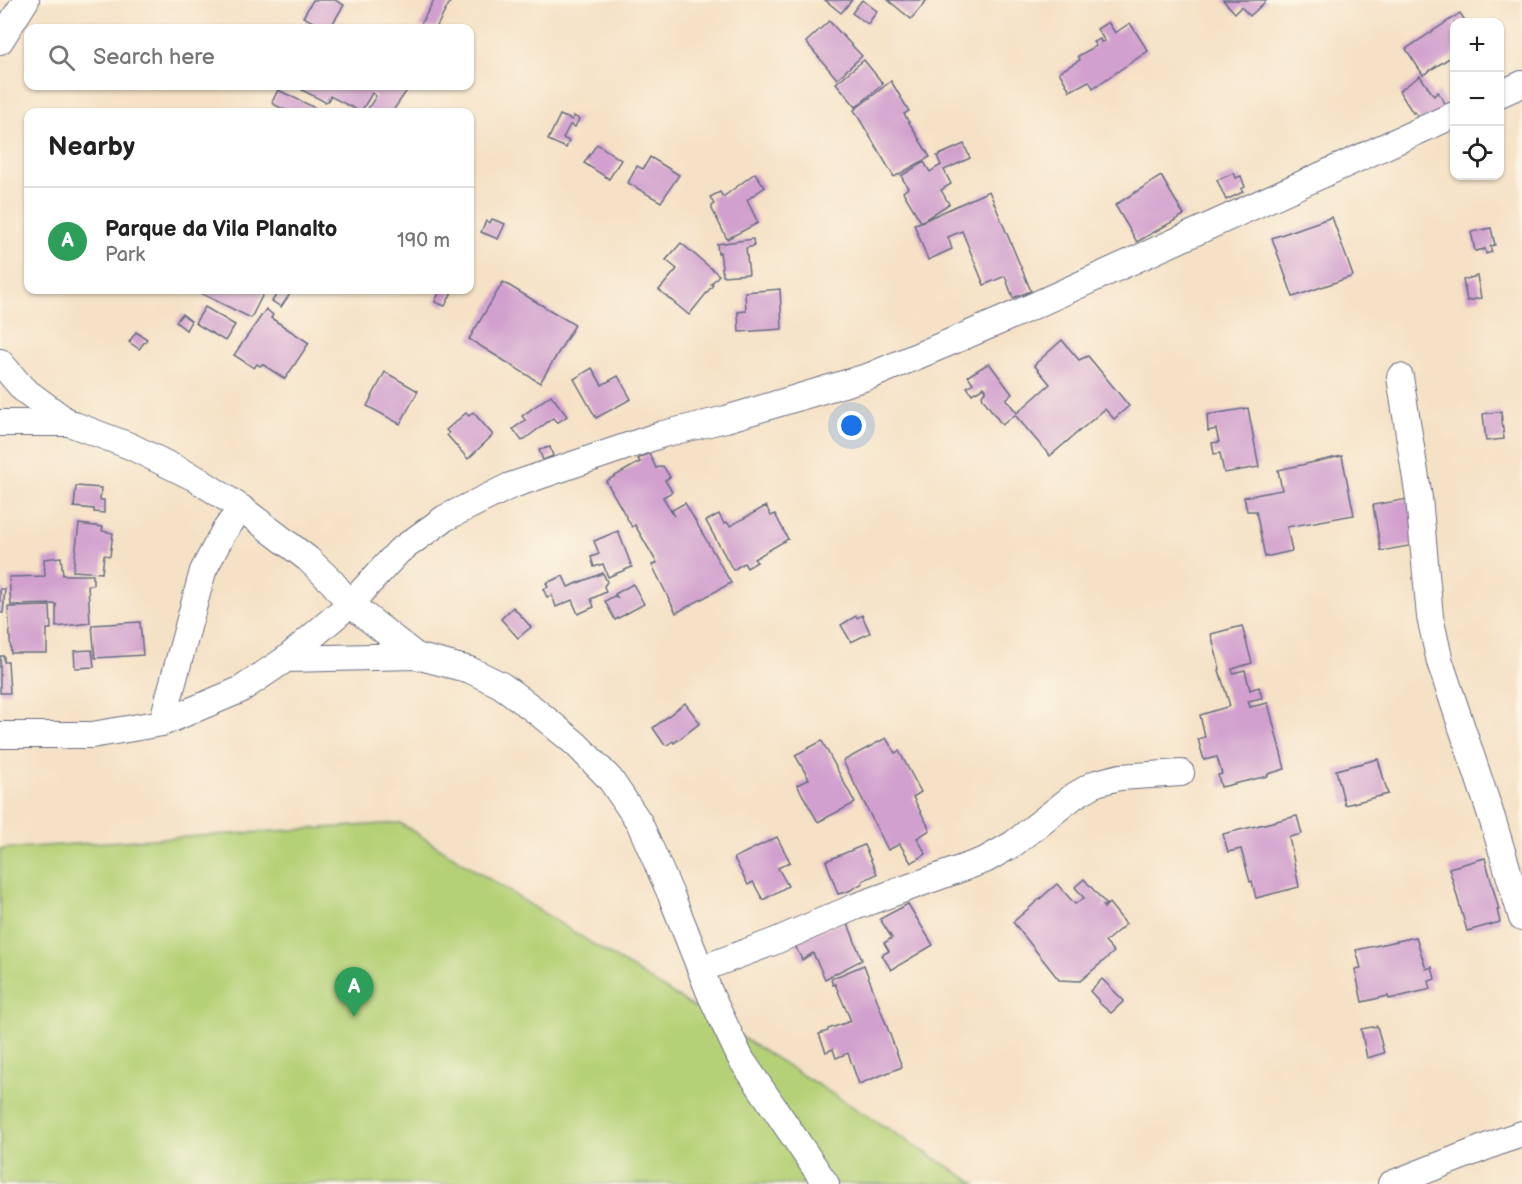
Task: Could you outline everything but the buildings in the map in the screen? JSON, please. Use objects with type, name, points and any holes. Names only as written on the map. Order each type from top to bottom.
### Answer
[{"type":"street","points":[[0,41],[26,0]]},
{"type":"street","points":[[1504,92],[1522,84]]},
{"type":"street","points":[[0,735],[92,735],[162,723],[240,690],[286,659],[350,604],[399,551],[445,518],[510,486],[663,434],[726,420],[870,376],[1000,321],[1450,117]]},
{"type":"street","points":[[0,363],[23,389],[69,423],[130,446],[195,478],[241,508],[308,560],[332,582],[350,604],[416,656]]},
{"type":"street","points":[[1400,377],[1419,498],[1430,617],[1440,662],[1522,918]]},
{"type":"street","points":[[0,423],[69,423]]},
{"type":"street","points":[[162,723],[203,571],[223,533],[241,508]]},
{"type":"street","points":[[286,659],[416,656],[470,670],[501,685],[576,744],[610,779],[639,822],[741,1059],[826,1184]]},
{"type":"street","points":[[701,969],[773,942],[857,906],[985,860],[1013,844],[1074,796],[1096,783],[1120,777],[1181,773]]},
{"type":"street","points":[[1392,1184],[1522,1134]]},
{"type":"green space","points":[[400,823],[976,1184],[0,1184],[0,849]]},
{"type":"place","name":"Parque da Vila Planalto","points":[[354,1017]]}]
